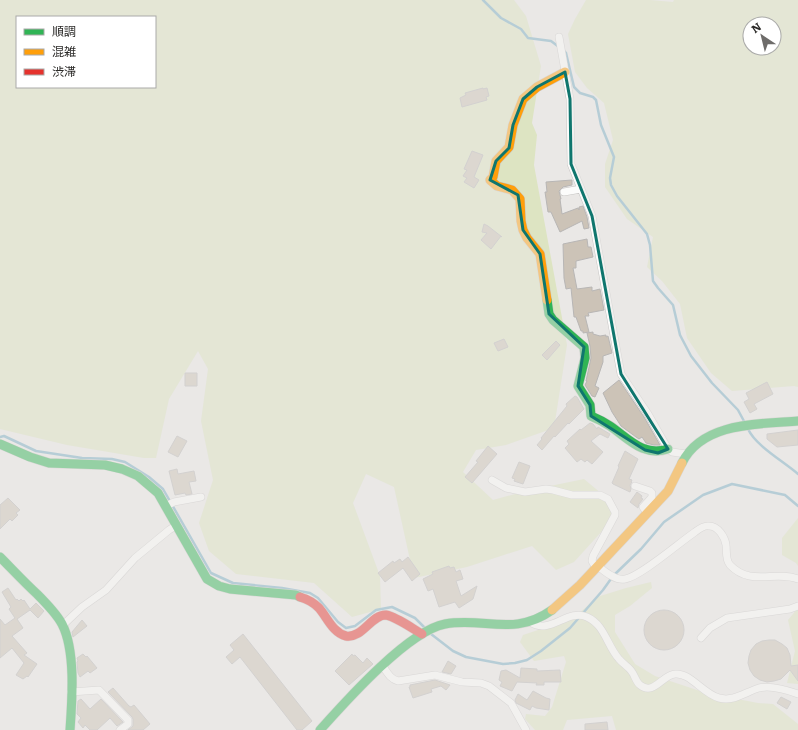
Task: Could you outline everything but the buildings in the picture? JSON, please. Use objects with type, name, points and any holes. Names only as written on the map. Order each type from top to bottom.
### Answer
[{"type":"street","points":[[559,37],[570,99],[571,164],[592,216],[621,374],[648,414],[668,449],[672,452],[686,454]]},
{"type":"street","points":[[566,72],[561,73],[537,87],[523,99],[519,106],[513,125],[509,147],[496,161],[493,177],[490,180],[495,185],[509,188],[518,195],[521,202],[521,221],[523,230],[527,238],[540,254],[549,314],[553,320],[584,347],[584,358],[578,386],[590,405],[591,416],[613,428],[645,450],[658,453],[668,449]]},
{"type":"street","points":[[564,192],[581,189]]},
{"type":"street","points":[[320,730],[372,674],[427,631],[446,624],[470,622],[508,626],[526,624],[540,617],[565,600],[674,483],[686,454],[706,436],[719,431],[798,421]]},
{"type":"street","points":[[0,444],[48,462],[64,464],[112,465],[126,470],[153,487],[166,506],[207,579],[219,586],[230,589],[296,595],[309,600],[318,607],[337,632],[346,636],[354,636],[377,618],[384,615],[427,631]]},
{"type":"street","points":[[492,480],[506,488],[520,491],[553,490],[572,495],[600,495],[608,499],[615,515],[593,556],[592,561],[597,567],[618,578],[625,579],[634,576],[702,527],[708,525],[723,535],[726,545],[726,558],[729,564],[744,575],[758,578],[792,576],[798,579]]},
{"type":"street","points":[[636,486],[652,493],[652,497],[643,507],[647,513]]},
{"type":"street","points":[[166,506],[174,502],[201,498]]},
{"type":"street","points":[[63,625],[82,607],[106,590],[135,558],[177,525]]},
{"type":"street","points":[[0,556],[52,610],[63,625],[68,638],[70,650],[70,730]]},
{"type":"street","points":[[701,638],[710,628],[727,618],[790,610],[798,606]]},
{"type":"street","points":[[530,622],[538,626],[543,626],[550,625],[572,615],[586,616],[598,625],[614,653],[619,660],[632,671],[640,685],[649,688],[655,687],[668,676],[675,674],[682,675],[690,679],[708,693],[721,699],[734,698],[759,688],[785,690],[798,694]]},
{"type":"street","points":[[382,665],[390,676],[398,681],[435,675],[462,682],[481,682],[489,686],[511,703],[526,730]]},
{"type":"street","points":[[71,692],[99,690],[128,720],[128,724],[120,730]]},
{"type":"highlighted area","points":[[565,72],[570,99],[571,164],[592,216],[621,374],[668,449],[658,453],[645,450],[591,416],[590,405],[578,386],[584,347],[549,314],[540,254],[523,230],[518,195],[490,180],[496,161],[509,148],[513,125],[523,99],[537,87]]},
{"type":"green space","points":[[0,0],[514,0],[526,16],[541,66],[532,123],[537,135],[534,165],[567,345],[554,428],[506,445],[476,450],[463,472],[493,500],[526,491],[584,479],[608,499],[613,519],[574,562],[556,570],[532,546],[467,567],[414,578],[394,487],[366,474],[353,503],[380,576],[381,609],[352,617],[314,583],[236,574],[209,551],[199,523],[213,480],[201,421],[208,369],[198,351],[169,399],[156,458],[144,458],[67,445],[0,429]]},
{"type":"green space","points":[[586,0],[650,0],[673,2],[674,0],[798,0],[798,387],[794,386],[732,391],[711,373],[687,338],[680,304],[662,281],[647,267],[653,237],[627,219],[605,187],[605,164],[613,140],[604,103],[587,88],[575,72],[568,34]]},
{"type":"green space","points":[[798,518],[798,566],[796,563],[782,555],[782,538]]},
{"type":"green space","points":[[651,582],[652,588],[630,606],[615,615],[615,632],[635,664],[655,676],[706,693],[758,703],[773,704],[798,724],[798,730],[616,730],[612,716],[567,720],[563,730],[535,730],[525,719],[526,714],[545,716],[552,707],[566,662],[564,656],[534,661],[520,642],[523,635],[574,618],[597,597]]},
{"type":"green space","points":[[798,608],[798,684],[787,683],[795,651],[788,620]]},
{"type":"waterway","points":[[483,0],[501,18],[521,29],[528,38],[551,41],[559,47]]},
{"type":"waterway","points":[[563,50],[566,53],[574,87],[580,93],[593,97],[596,100],[601,125],[614,157],[610,178],[611,185],[617,196],[647,234],[650,245],[653,281],[673,305],[680,335],[691,356],[712,383],[738,410],[745,423]]},
{"type":"waterway","points":[[748,429],[763,447],[798,474]]},
{"type":"waterway","points":[[0,437],[4,436],[36,451],[82,458],[112,459],[125,462],[149,477],[163,489],[211,573],[233,583],[282,588],[310,593],[318,598],[338,622],[346,628],[355,626],[376,610],[392,607],[415,618],[426,629]]},
{"type":"waterway","points":[[431,634],[453,651],[466,657],[503,664],[527,660],[570,628],[603,590],[613,576],[641,549],[664,522],[703,495],[732,484],[785,495],[798,506]]},
{"type":"traffic: fast","points":[[547,300],[549,314],[553,320],[584,347],[585,358],[578,386],[590,405],[591,416],[608,425],[644,449],[651,451],[668,449]]},
{"type":"traffic: fast","points":[[682,463],[691,450],[703,440],[717,432],[749,425],[798,421]]},
{"type":"traffic: fast","points":[[0,444],[30,457],[49,463],[105,465],[122,469],[138,476],[158,493],[207,579],[219,586],[230,589],[296,595],[300,597]]},
{"type":"traffic: fast","points":[[0,557],[47,605],[62,624],[66,635],[71,662],[72,691],[70,730]]},
{"type":"traffic: fast","points":[[320,730],[378,669],[414,639],[430,629],[445,624],[460,622],[499,624],[525,623],[552,610]]},
{"type":"traffic: slow","points":[[547,300],[540,254],[527,238],[523,230],[520,199],[512,190],[497,186],[490,180],[493,177],[496,161],[509,147],[513,125],[523,99],[537,87],[565,72]]},
{"type":"traffic: slow","points":[[552,610],[580,585],[668,491],[682,463]]},
{"type":"traffic: jam","points":[[300,597],[317,606],[337,632],[346,636],[357,634],[376,618],[386,615],[400,621],[422,634]]}]
